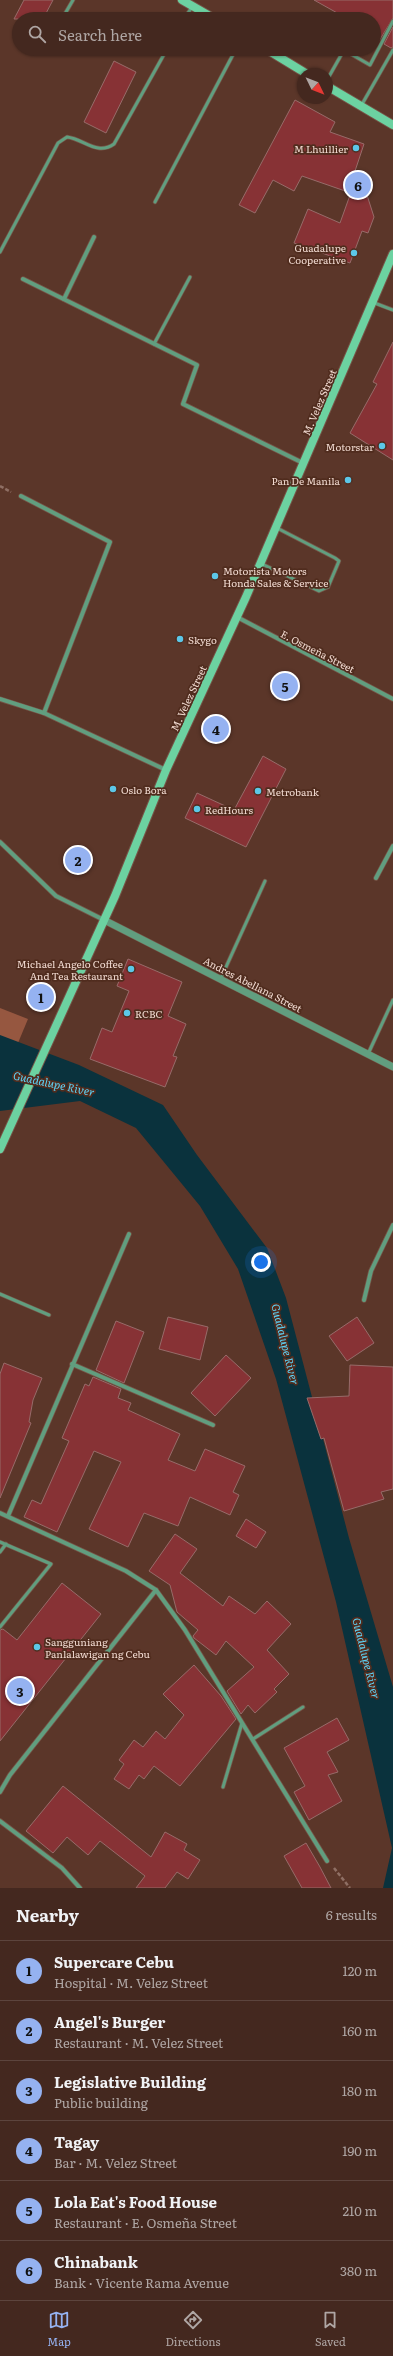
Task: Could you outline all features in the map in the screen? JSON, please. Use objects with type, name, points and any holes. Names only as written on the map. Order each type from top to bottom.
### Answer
[{"type":"main road","points":[[182,0],[203,12]]},
{"type":"main road","points":[[277,56],[297,68]]},
{"type":"main road","points":[[333,90],[393,125]]},
{"type":"main road","name":"M. Velez Street","points":[[0,1149],[53,1036],[104,920],[166,770],[276,527],[393,254]]},
{"type":"street","points":[[64,299],[94,237]]},
{"type":"street","points":[[23,279],[197,365],[184,404],[303,463]]},
{"type":"street","points":[[21,496],[110,542],[44,713]]},
{"type":"street","name":"E. Osmeña Street","points":[[236,617],[393,699]]},
{"type":"street","points":[[0,699],[44,713],[166,770]]},
{"type":"street","points":[[0,842],[56,896],[104,920]]},
{"type":"street","points":[[376,878],[393,846]]},
{"type":"street","name":"Andres Abellana Street","points":[[104,920],[221,978],[393,1067]]},
{"type":"street","points":[[364,1300],[371,1271],[393,1225]]},
{"type":"street","points":[[8,1516],[129,1234]]},
{"type":"street","points":[[72,1364],[213,1425]]},
{"type":"street","points":[[0,1513],[126,1571],[156,1590],[185,1630],[243,1722],[327,1861]]},
{"type":"street","points":[[0,1792],[10,1775],[156,1590]]},
{"type":"street","points":[[0,1821],[62,1868],[80,1888]]},
{"type":"lane","points":[[66,12],[73,0]]},
{"type":"lane","points":[[188,12],[192,6]]},
{"type":"lane","points":[[381,44],[393,21]]},
{"type":"lane","points":[[361,107],[393,50]]},
{"type":"lane","points":[[0,252],[58,143],[67,137],[76,138],[95,149],[107,149],[114,144],[163,56]]},
{"type":"lane","points":[[155,202],[232,56]]},
{"type":"lane","points":[[333,69],[341,56]]},
{"type":"lane","points":[[354,56],[370,65],[375,56]]},
{"type":"lane","points":[[154,344],[190,277]]},
{"type":"lane","points":[[372,302],[393,310]]},
{"type":"lane","points":[[260,563],[319,591],[328,587],[338,567],[339,561],[335,558],[276,527]]},
{"type":"lane","points":[[221,978],[265,881]]},
{"type":"lane","points":[[368,1054],[393,1000]]},
{"type":"lane","points":[[0,1294],[49,1315]]},
{"type":"lane","points":[[0,1542],[51,1564],[0,1627]]},
{"type":"lane","points":[[0,1552],[6,1544]]},
{"type":"lane","points":[[253,1739],[303,1707]]},
{"type":"lane","points":[[223,1787],[243,1722]]},
{"type":"path","points":[[327,1861],[350,1888]]},
{"type":"shaded area","points":[[0,1008],[28,1019],[0,1086]]},
{"type":"water","name":"Guadalupe River","points":[[0,1035],[79,1065],[163,1105],[197,1155],[267,1248],[286,1298],[349,1538],[393,1687],[393,1888],[383,1888],[392,1848],[336,1602],[276,1379],[238,1269],[200,1206],[136,1128],[80,1101],[0,1111]]},
{"type":"building","points":[[24,0],[53,0],[47,12],[18,12]]},
{"type":"building","points":[[314,0],[393,0],[393,18],[381,38],[381,12],[335,12]]},
{"type":"building","points":[[393,27],[393,47],[391,48],[384,44]]},
{"type":"building","points":[[114,61],[136,72],[106,133],[84,122]]},
{"type":"building","points":[[295,100],[297,101],[297,104],[302,104],[335,122],[330,132],[364,144],[348,192],[302,176],[294,191],[273,180],[255,213],[239,205]]},
{"type":"building","points":[[359,170],[374,217],[368,233],[362,231],[350,263],[294,243],[308,209],[340,223]]},
{"type":"building","points":[[393,342],[393,460],[350,433],[377,384],[373,382]]},
{"type":"building","points":[[263,756],[286,769],[246,847],[185,818],[197,793],[234,810]]},
{"type":"building","points":[[128,959],[182,982],[168,1016],[186,1024],[173,1056],[177,1057],[165,1087],[90,1059],[102,1028],[112,1032],[129,991],[117,986]]},
{"type":"building","points":[[168,1317],[208,1327],[200,1360],[159,1349]]},
{"type":"building","points":[[357,1317],[374,1343],[347,1361],[329,1336]]},
{"type":"building","points":[[116,1321],[144,1332],[124,1383],[96,1370]]},
{"type":"building","points":[[226,1355],[251,1378],[215,1416],[191,1393]]},
{"type":"building","points":[[4,1363],[42,1378],[33,1400],[29,1422],[31,1423],[0,1498],[0,1374]]},
{"type":"building","points":[[350,1365],[393,1367],[393,1489],[381,1492],[384,1499],[344,1511],[324,1438],[321,1439],[307,1398],[349,1396]]},
{"type":"building","points":[[93,1377],[121,1389],[118,1398],[131,1403],[128,1410],[180,1434],[168,1460],[195,1471],[205,1449],[245,1466],[233,1492],[239,1495],[230,1515],[190,1497],[178,1526],[144,1513],[128,1547],[89,1529],[121,1462],[94,1451],[57,1532],[24,1517],[32,1500],[41,1504],[69,1441],[62,1438],[85,1384],[89,1386]]},
{"type":"building","points":[[246,1519],[266,1532],[256,1548],[236,1536]]},
{"type":"building","points":[[175,1534],[197,1549],[180,1573],[223,1606],[229,1596],[255,1614],[267,1601],[291,1624],[267,1650],[289,1674],[274,1689],[277,1692],[255,1713],[248,1705],[241,1714],[227,1691],[254,1667],[226,1641],[216,1655],[194,1638],[193,1636],[198,1630],[177,1612],[170,1585],[149,1571]]},
{"type":"building","points":[[62,1583],[101,1614],[0,1741],[0,1630],[3,1629],[17,1640]]},
{"type":"building","points":[[194,1665],[221,1696],[236,1719],[180,1786],[154,1766],[144,1779],[139,1775],[129,1789],[114,1779],[124,1764],[119,1760],[134,1740],[143,1747],[156,1731],[165,1739],[184,1715],[163,1694]]},
{"type":"building","points":[[337,1718],[349,1740],[327,1752],[338,1772],[328,1775],[342,1801],[309,1820],[294,1792],[305,1786],[284,1748]]},
{"type":"building","points":[[63,1786],[151,1857],[165,1832],[187,1844],[184,1850],[200,1860],[188,1879],[177,1872],[165,1888],[136,1888],[145,1876],[100,1841],[88,1855],[67,1837],[53,1853],[26,1831]]},
{"type":"building","points":[[306,1843],[331,1888],[302,1888],[284,1856]]},
{"type":"place","name":"M Lhuillier","points":[[356,148]]},
{"type":"place","name":"Chinabank","points":[[358,185]]},
{"type":"place","name":"Guadalupe Cooperative","points":[[354,253]]},
{"type":"place","name":"Motorstar","points":[[382,446]]},
{"type":"place","name":"Pan De Manila","points":[[348,480]]},
{"type":"place","name":"Motorista Motors Honda Sales & Service","points":[[215,576]]},
{"type":"place","name":"Skygo","points":[[180,639]]},
{"type":"place","name":"Lola Eat's Food House","points":[[285,686]]},
{"type":"place","name":"Tagay","points":[[216,729]]},
{"type":"place","name":"Oslo Bora","points":[[113,789]]},
{"type":"place","name":"Metrobank","points":[[258,791]]},
{"type":"place","name":"RedHours","points":[[197,809]]},
{"type":"place","name":"Angel's Burger","points":[[78,860]]},
{"type":"place","name":"Michael Angelo Coffee And Tea Restaurant","points":[[131,969]]},
{"type":"place","name":"Supercare Cebu","points":[[41,997]]},
{"type":"place","name":"RCBC","points":[[127,1013]]},
{"type":"place","name":"Sangguniang Panlalawigan ng Cebu","points":[[37,1647]]},
{"type":"place","name":"Legislative Building","points":[[20,1691]]}]
